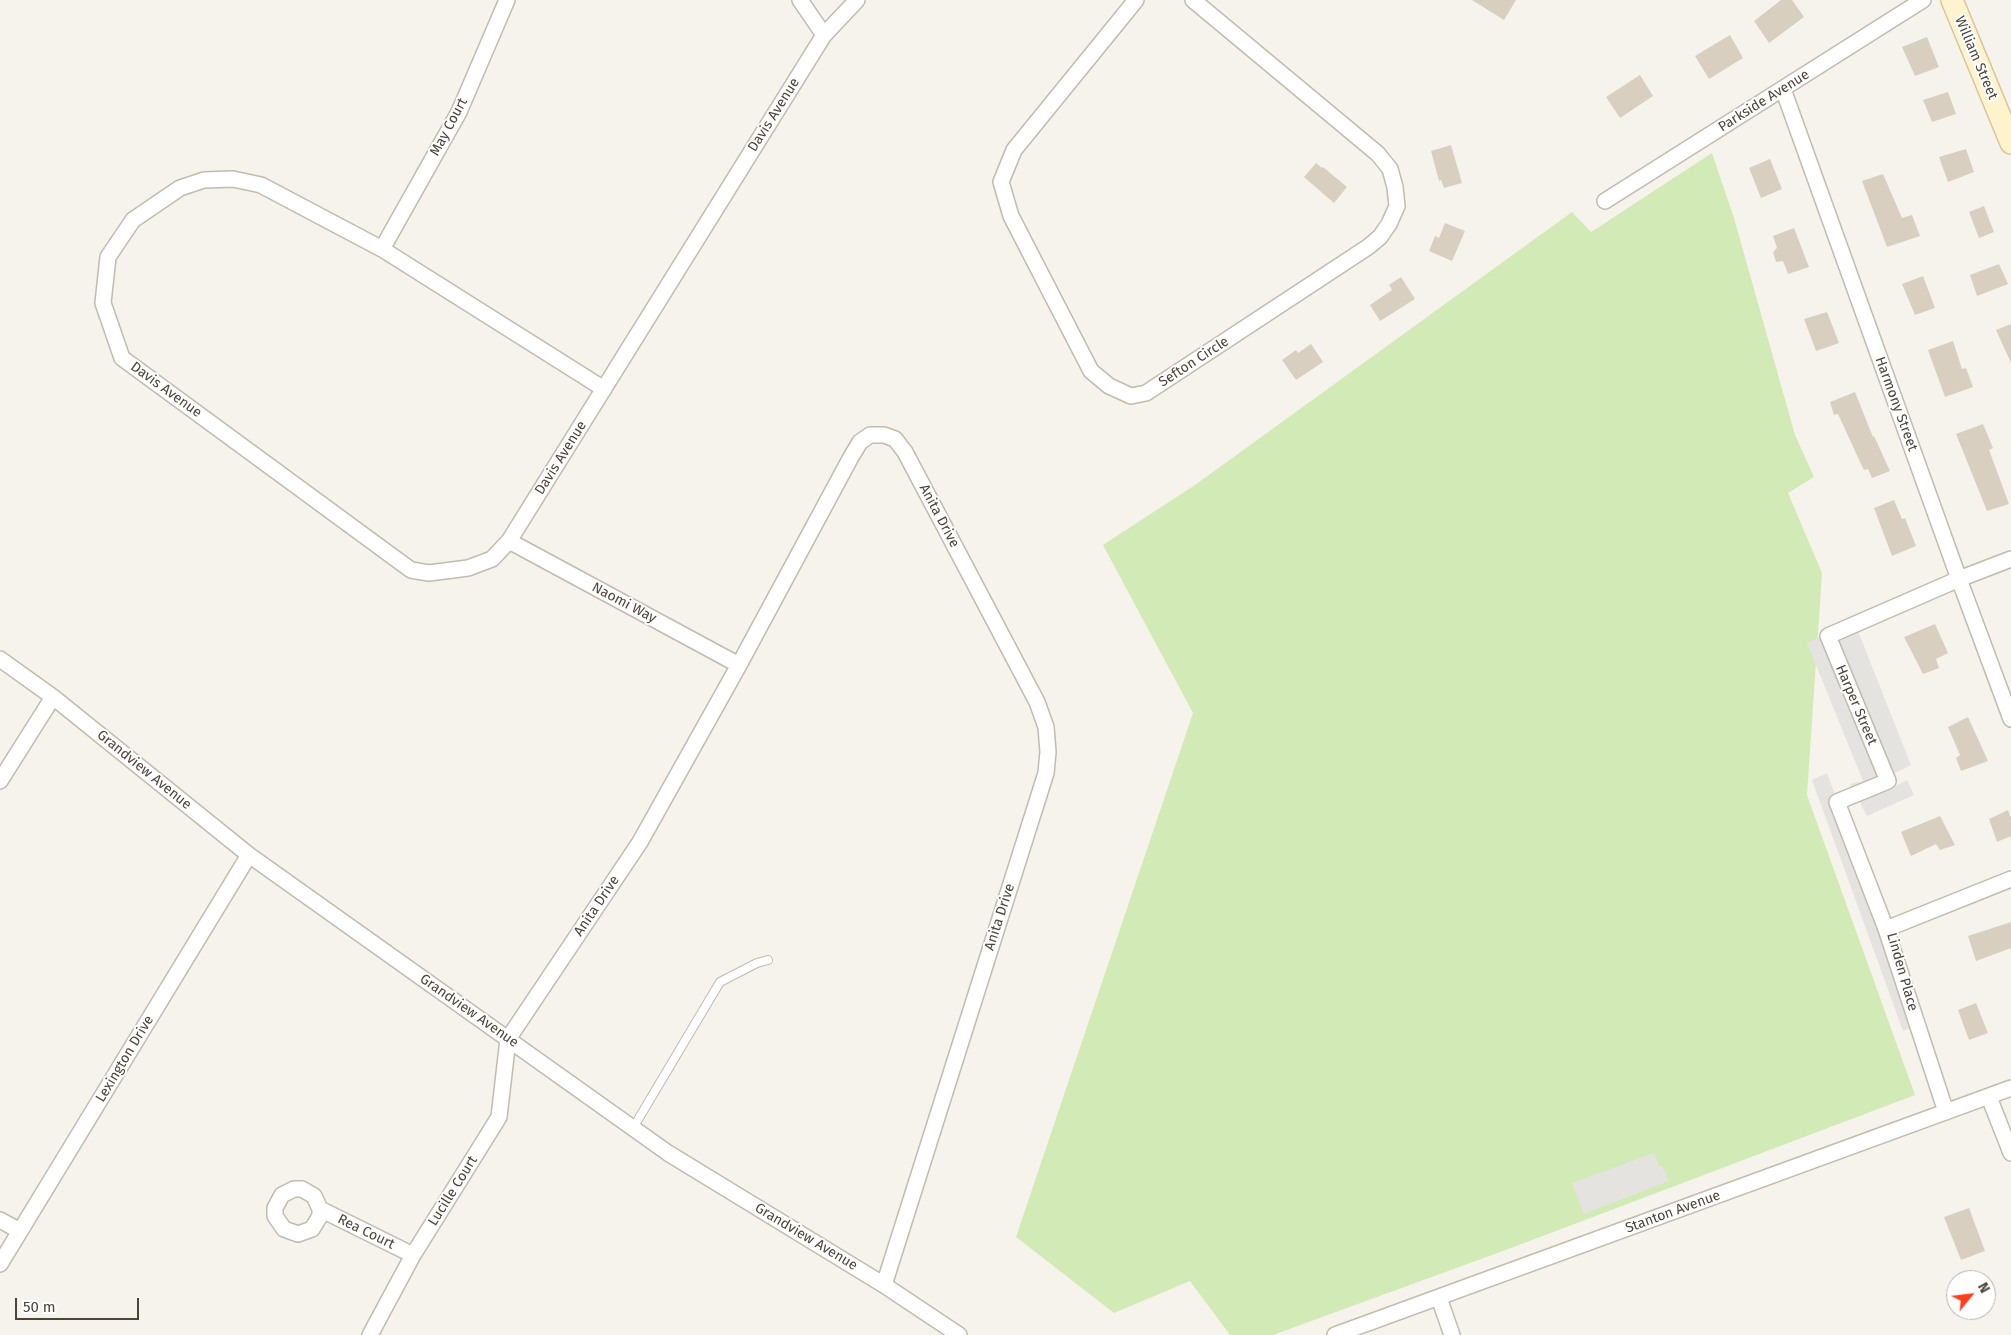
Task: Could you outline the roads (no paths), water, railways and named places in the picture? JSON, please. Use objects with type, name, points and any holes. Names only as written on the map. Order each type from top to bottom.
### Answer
[{"type":"main road","name":"William Street","points":[[1952,0],[2010,136]]},
{"type":"street","name":"May Court","points":[[382,249],[459,112],[507,0]]},
{"type":"street","points":[[800,0],[824,35]]},
{"type":"street","name":"Davis Avenue","points":[[604,389],[382,249],[261,185],[232,179],[204,180],[180,188],[133,220],[108,257],[103,303],[122,358],[411,570],[429,573],[468,568],[492,560],[510,541],[824,35],[857,0]]},
{"type":"street","name":"Sefton Circle","points":[[1136,0],[1014,150],[1001,182],[1011,216],[1091,371],[1109,386],[1131,396],[1146,394],[1368,247],[1380,238],[1397,206],[1396,187],[1390,169],[1378,154],[1193,0]]},
{"type":"street","name":"Parkside Avenue","points":[[1605,201],[1923,0]]},
{"type":"street","name":"Harmony Street","points":[[1783,90],[2011,718]]},
{"type":"street","name":"Anita Drive","points":[[508,1039],[640,842],[860,442],[870,435],[884,435],[895,439],[905,452],[1037,702],[1046,727],[1048,752],[1046,773],[884,1285]]},
{"type":"street","name":"Naomi Way","points":[[510,541],[739,665]]},
{"type":"street","name":"Harper Street","points":[[1886,929],[1837,802],[1888,781],[1828,636],[1959,579],[2011,559]]},
{"type":"street","name":"Grandview Avenue","points":[[0,659],[53,698],[249,855],[668,1153],[884,1285],[959,1335]]},
{"type":"street","points":[[0,781],[53,698]]},
{"type":"street","name":"Lexington Drive","points":[[0,1264],[249,855]]},
{"type":"street","name":"Linden Place","points":[[1946,1112],[1886,929],[2011,879]]},
{"type":"street","name":"Lucille Court","points":[[370,1335],[413,1255],[499,1117],[508,1039]]},
{"type":"street","name":"Stanton Avenue","points":[[1335,1335],[2011,1088]]},
{"type":"street","points":[[1989,1097],[2011,1152]]},
{"type":"street","name":"Rea Court","points":[[320,1209],[413,1255]]},
{"type":"street","points":[[0,1220],[20,1231]]},
{"type":"street","points":[[1439,1298],[1452,1335]]},
{"type":"lane","points":[[633,1128],[720,982],[768,960]]}]
